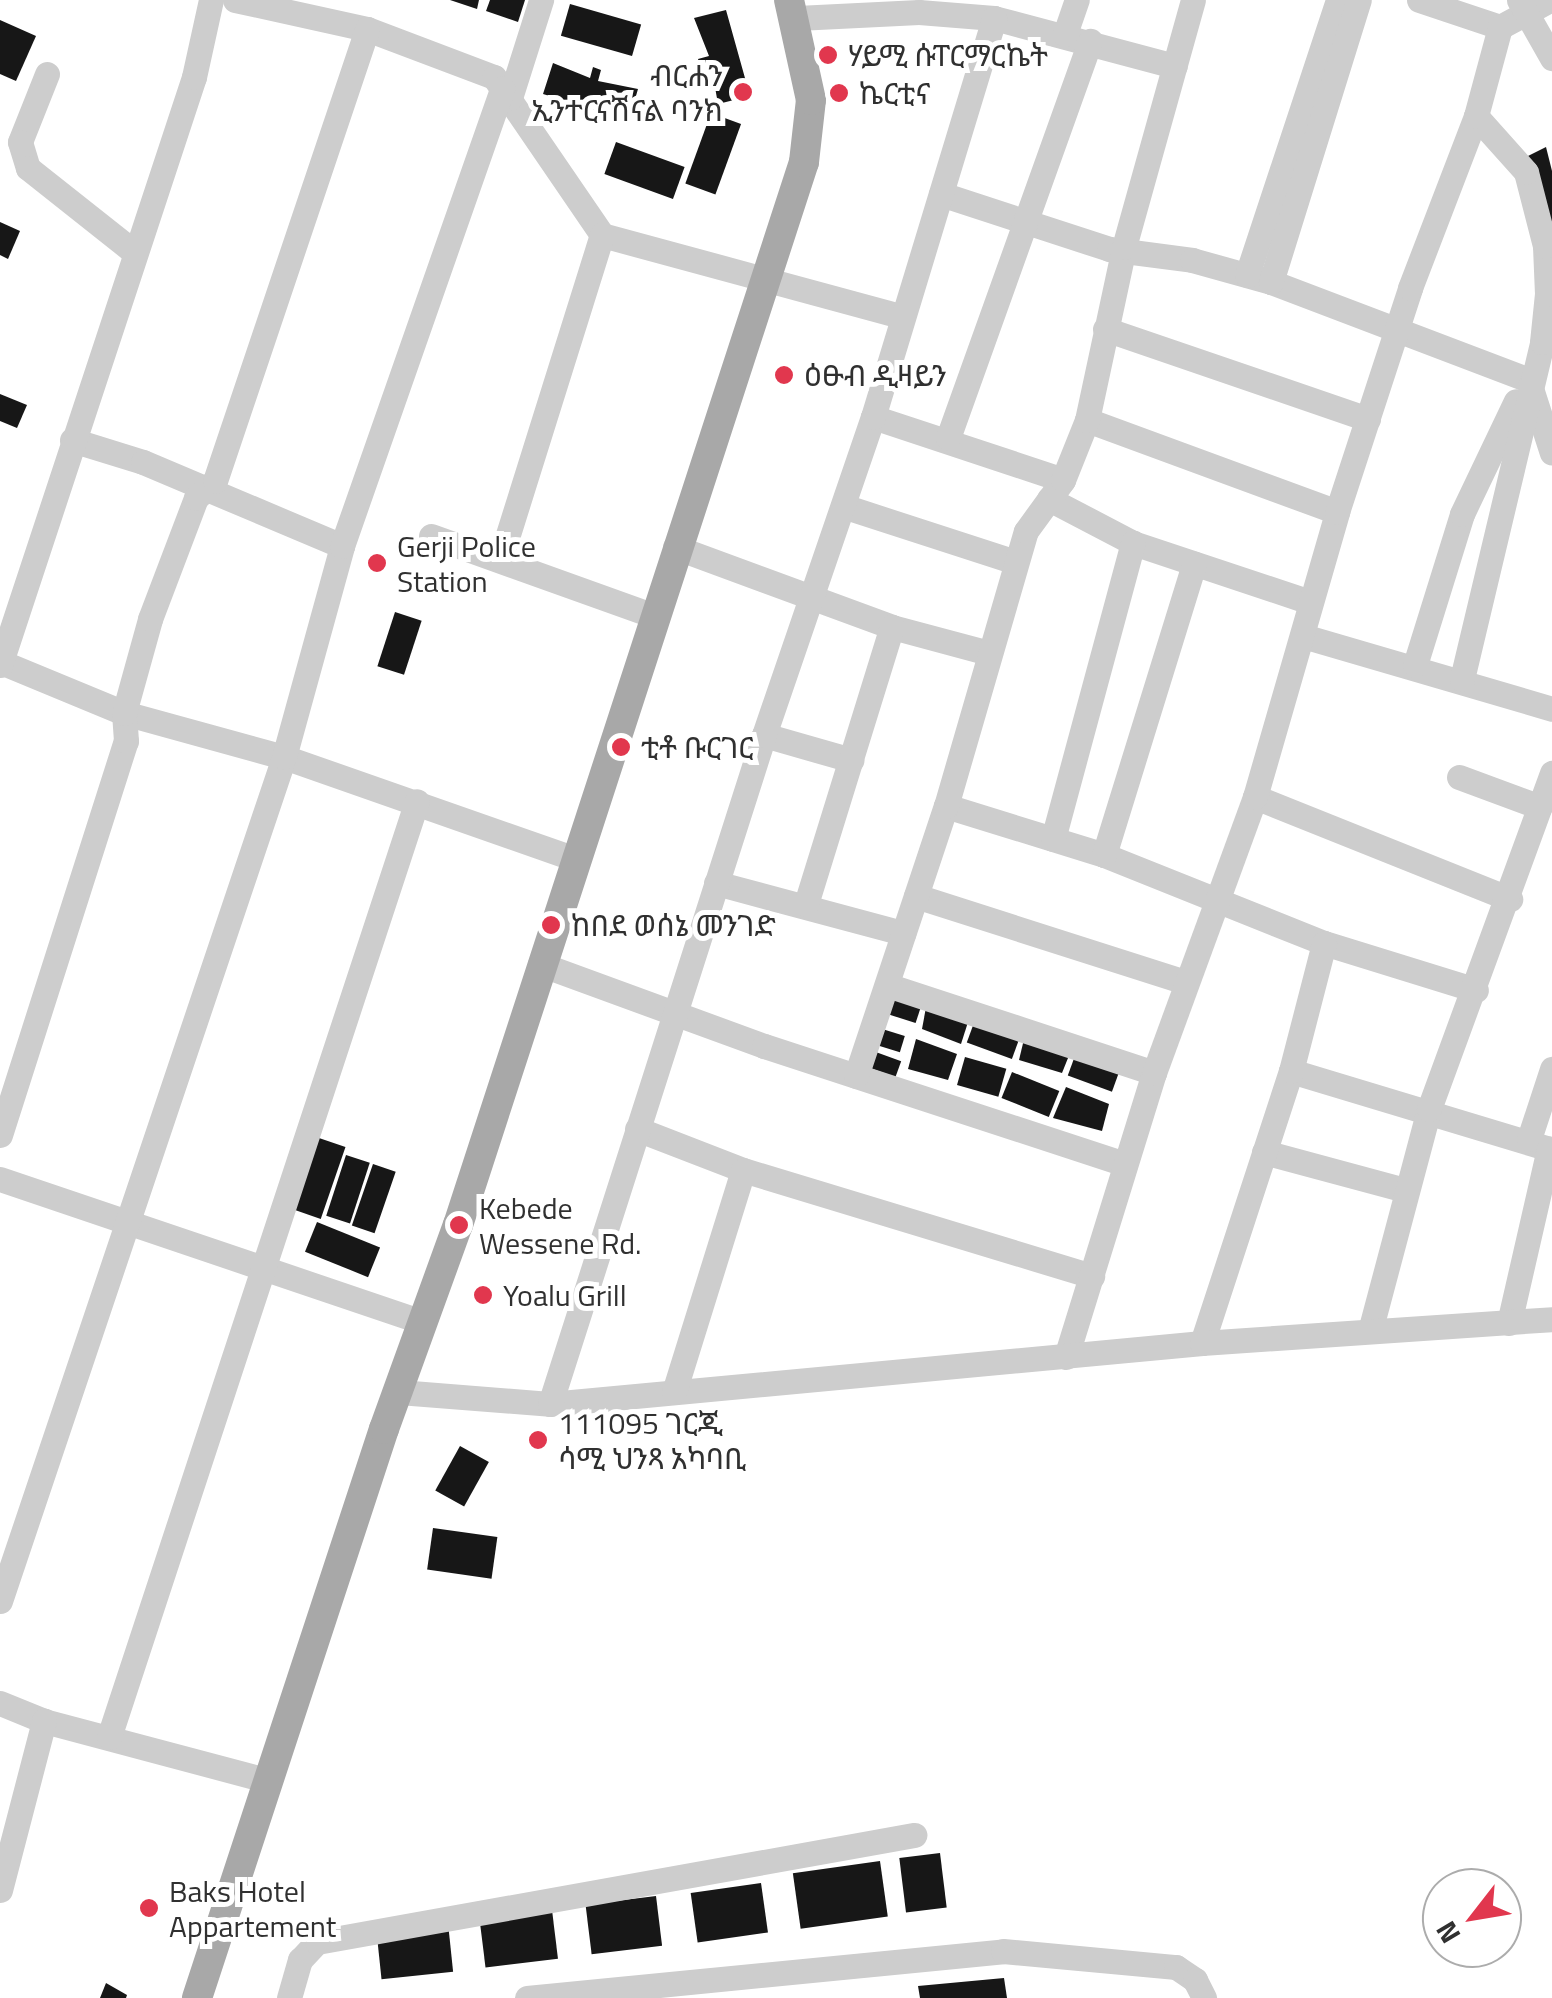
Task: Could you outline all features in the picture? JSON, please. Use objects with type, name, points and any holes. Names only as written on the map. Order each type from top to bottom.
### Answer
[{"type":"main road","points":[[197,1998],[540,964],[808,133],[812,100],[793,9]]},
{"type":"street","points":[[211,0],[194,77],[1,664],[124,713],[284,756],[574,858]]},
{"type":"street","points":[[235,0],[367,29],[478,68],[506,93],[602,235],[901,316]]},
{"type":"street","points":[[0,1600],[284,756],[342,546],[541,0]]},
{"type":"street","points":[[948,438],[1030,225],[1078,38],[1076,0]]},
{"type":"street","points":[[856,1076],[946,806],[985,652],[1015,562],[1034,514],[1056,490],[1088,420],[1124,247],[1192,0]]},
{"type":"street","points":[[1259,278],[1338,0]]},
{"type":"street","points":[[1259,278],[1359,0]]},
{"type":"street","points":[[1066,1357],[1154,1073],[1255,797],[1337,512],[1397,331],[1476,116],[1500,28],[1523,7],[1550,0]]},
{"type":"street","points":[[1427,2],[1500,28]]},
{"type":"street","points":[[1523,7],[1552,58]]},
{"type":"street","points":[[793,9],[994,18],[1175,66]]},
{"type":"street","points":[[550,1404],[764,735],[874,417],[901,316],[994,18]]},
{"type":"street","points":[[0,1135],[126,741],[124,713],[176,548],[196,498],[206,491],[367,29]]},
{"type":"street","points":[[47,74],[22,132],[28,168],[134,252]]},
{"type":"street","points":[[1462,679],[1547,294],[1538,206],[1514,154],[1476,116]]},
{"type":"street","points":[[941,194],[1110,249],[1124,247],[1259,278],[1529,380]]},
{"type":"street","points":[[500,560],[602,235]]},
{"type":"street","points":[[1105,329],[1368,419]]},
{"type":"street","points":[[1529,380],[1552,454]]},
{"type":"street","points":[[1414,665],[1462,514],[1529,380]]},
{"type":"street","points":[[874,417],[948,438],[1056,490],[1133,543],[1310,602]]},
{"type":"street","points":[[1088,420],[1337,512]]},
{"type":"street","points":[[72,440],[342,546]]},
{"type":"street","points":[[843,506],[1015,562]]},
{"type":"street","points":[[431,536],[654,616]]},
{"type":"street","points":[[1053,839],[1133,543]]},
{"type":"street","points":[[676,547],[812,593],[892,627],[985,652]]},
{"type":"street","points":[[1104,856],[1194,564]]},
{"type":"street","points":[[806,904],[892,627]]},
{"type":"street","points":[[1303,636],[1462,679],[1552,710]]},
{"type":"street","points":[[764,735],[851,760]]},
{"type":"street","points":[[1370,1331],[1429,1109],[1510,899],[1542,838],[1540,807],[1552,773]]},
{"type":"street","points":[[1459,776],[1540,807]]},
{"type":"street","points":[[1255,797],[1510,899]]},
{"type":"street","points":[[109,1737],[417,801]]},
{"type":"street","points":[[946,806],[1104,856],[1324,944],[1476,990]]},
{"type":"street","points":[[716,883],[903,933]]},
{"type":"street","points":[[916,896],[1186,982]]},
{"type":"street","points":[[1202,1343],[1291,1071],[1324,944]]},
{"type":"street","points":[[540,964],[674,1015],[1125,1164]]},
{"type":"street","points":[[887,985],[1154,1073]]},
{"type":"street","points":[[1509,1323],[1543,1146],[1552,1069]]},
{"type":"street","points":[[1291,1071],[1543,1146]]},
{"type":"street","points":[[637,1130],[744,1170],[1092,1276]]},
{"type":"street","points":[[1264,1152],[1405,1190]]},
{"type":"street","points":[[674,1392],[744,1170]]},
{"type":"street","points":[[0,1179],[127,1217],[422,1322]]},
{"type":"street","points":[[399,1392],[550,1404],[1202,1343],[1552,1319]]},
{"type":"street","points":[[0,1704],[44,1722],[269,1781]]},
{"type":"street","points":[[0,1888],[44,1722]]},
{"type":"street","points":[[289,1998],[300,1960],[317,1942],[914,1835]]},
{"type":"street","points":[[527,1998],[1003,1951],[1176,1968],[1195,1980],[1204,1998]]},
{"type":"building","points":[[450,0],[479,0],[477,9]]},
{"type":"building","points":[[490,0],[525,0],[518,22],[486,11]]},
{"type":"building","points":[[570,4],[641,24],[632,56],[561,36]]},
{"type":"building","points":[[726,10],[750,96],[718,104],[711,65],[700,67],[698,59],[709,56],[694,18]]},
{"type":"building","points":[[0,20],[36,36],[16,81],[0,74]]},
{"type":"building","points":[[553,63],[590,78],[593,67],[601,70],[598,81],[638,89],[629,120],[543,94]]},
{"type":"building","points":[[711,113],[741,124],[715,194],[685,183]]},
{"type":"building","points":[[616,142],[685,167],[673,199],[604,174]]},
{"type":"building","points":[[1546,147],[1552,171],[1552,245],[1526,157]]},
{"type":"building","points":[[0,222],[20,231],[8,259],[0,255]]},
{"type":"building","points":[[0,394],[27,405],[17,428],[0,421]]},
{"type":"building","points":[[395,612],[422,621],[404,675],[377,666]]},
{"type":"building","points":[[891,992],[922,1002],[916,1023],[884,1013]]},
{"type":"building","points":[[927,1002],[969,1019],[961,1044],[922,1029]]},
{"type":"building","points":[[975,1020],[1020,1036],[1012,1059],[967,1043]]},
{"type":"building","points":[[879,1028],[905,1036],[900,1052],[874,1044]]},
{"type":"building","points":[[1025,1035],[1070,1053],[1062,1073],[1019,1060]]},
{"type":"building","points":[[916,1039],[957,1054],[948,1080],[908,1069]]},
{"type":"building","points":[[873,1051],[901,1061],[895,1077],[867,1067]]},
{"type":"building","points":[[1076,1053],[1120,1069],[1112,1092],[1068,1076]]},
{"type":"building","points":[[965,1057],[1006,1069],[998,1097],[957,1085]]},
{"type":"building","points":[[1012,1072],[1059,1091],[1049,1117],[1002,1098]]},
{"type":"building","points":[[1066,1087],[1109,1104],[1102,1131],[1053,1118]]},
{"type":"building","points":[[319,1138],[345,1147],[321,1219],[294,1210]]},
{"type":"building","points":[[346,1155],[370,1163],[350,1224],[326,1216]]},
{"type":"building","points":[[373,1164],[396,1172],[375,1233],[352,1225]]},
{"type":"building","points":[[317,1222],[380,1247],[368,1277],[305,1252]]},
{"type":"building","points":[[460,1446],[489,1462],[464,1507],[435,1491]]},
{"type":"building","points":[[433,1528],[497,1537],[492,1579],[427,1570]]},
{"type":"building","points":[[940,1853],[947,1908],[906,1913],[899,1858]]},
{"type":"building","points":[[880,1861],[888,1916],[801,1929],[793,1873]]},
{"type":"building","points":[[761,1883],[768,1933],[698,1942],[691,1893]]},
{"type":"building","points":[[656,1896],[662,1946],[592,1954],[586,1905]]},
{"type":"building","points":[[552,1910],[558,1959],[486,1968],[480,1919]]},
{"type":"building","points":[[448,1923],[453,1972],[382,1979],[376,1931]]},
{"type":"building","points":[[1004,1978],[1007,1998],[920,1998],[918,1986]]},
{"type":"building","points":[[106,1983],[127,1995],[126,1998],[100,1998]]},
{"type":"place","name":"ሃይሚ ሱፐርማርኬት","points":[[828,55]]},
{"type":"place","name":"ብርሐን ኢንተርናሽናል ባንክ","points":[[743,92]]},
{"type":"place","name":"ኬርቲና","points":[[839,93]]},
{"type":"place","name":"ዕፁብ ዲዛይን","points":[[784,375]]},
{"type":"place","name":"Gerji Police Station","points":[[377,563]]},
{"type":"place","name":"ቲቶ ቡርገር","points":[[621,747]]},
{"type":"place","name":"ከበደ ወሰኔ መንገድ","points":[[551,925]]},
{"type":"place","name":"Kebede Wessene Rd.","points":[[459,1225]]},
{"type":"place","name":"Yoalu Grill","points":[[483,1295]]},
{"type":"place","name":"111095 ገርጂ ሳሚ ህንጻ አካባቢ","points":[[538,1440]]},
{"type":"place","name":"Baks Hotel Appartement","points":[[149,1908]]}]
